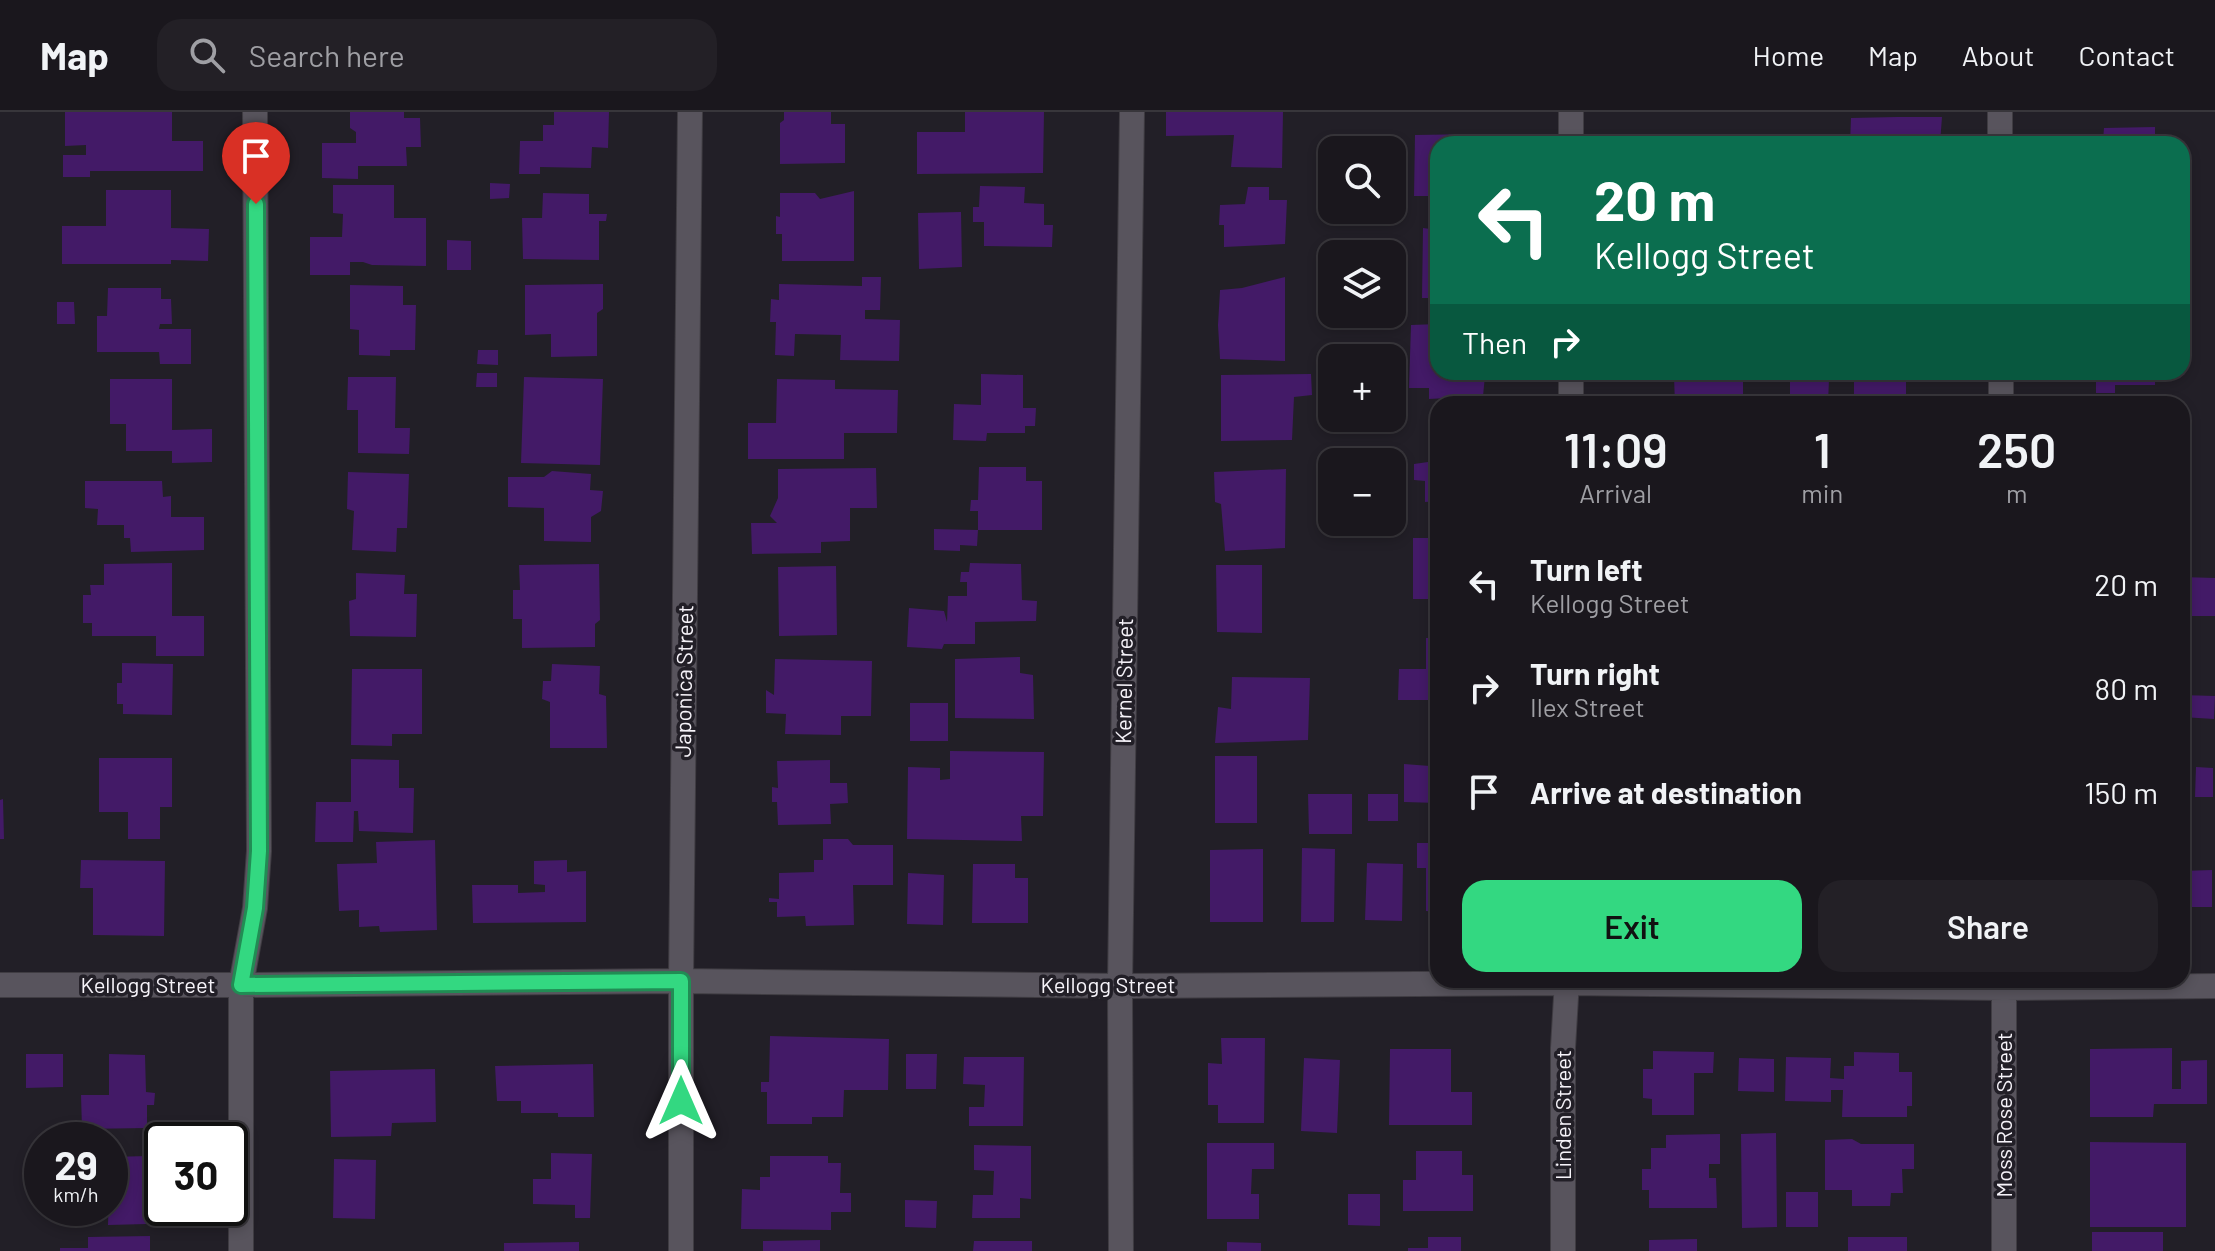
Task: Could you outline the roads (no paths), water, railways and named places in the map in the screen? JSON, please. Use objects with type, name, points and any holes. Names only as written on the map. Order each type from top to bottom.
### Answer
[{"type":"street","points":[[241,1251],[241,985],[255,908],[259,851],[255,112]]},
{"type":"street","name":"Japonica Street","points":[[681,1251],[690,112]]},
{"type":"street","name":"Kernel Street","points":[[1121,1251],[1120,986],[1132,112]]},
{"type":"street","points":[[1571,112],[1571,136]]},
{"type":"street","points":[[2000,112],[2000,136]]},
{"type":"street","name":"Kellogg Street","points":[[0,985],[681,981],[1120,986],[1430,983]]},
{"type":"street","name":"Kellogg Street","points":[[2190,986],[2215,986]]},
{"type":"street","name":"Linden Street","points":[[1563,1251],[1563,1048],[1567,988]]},
{"type":"street","name":"Moss Rose Street","points":[[2004,988],[2004,1251]]}]
